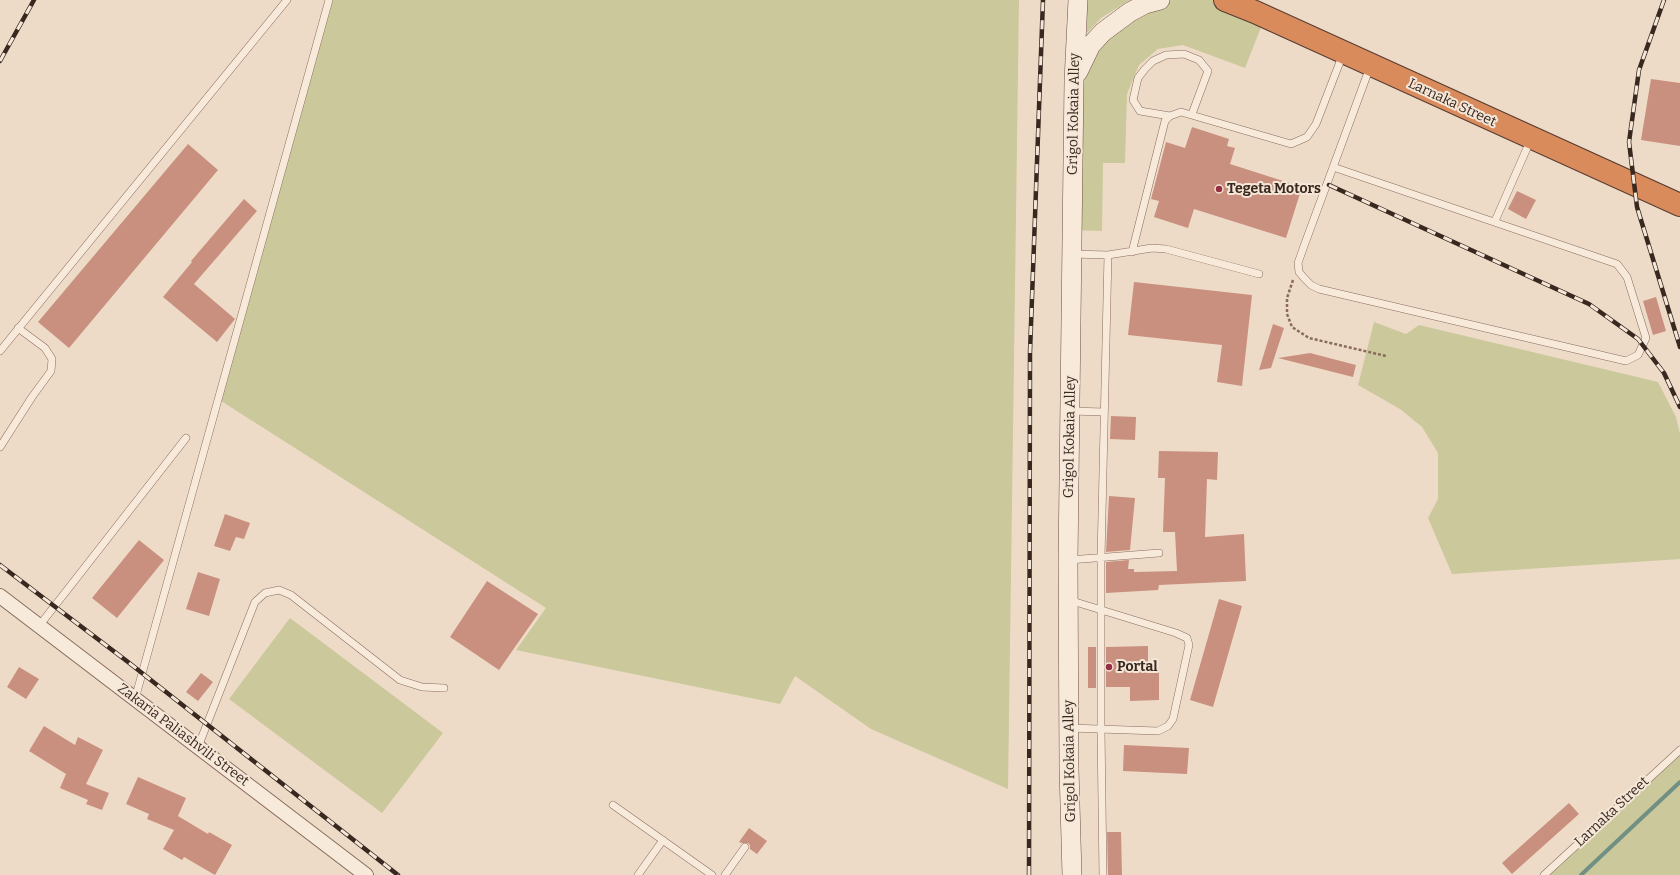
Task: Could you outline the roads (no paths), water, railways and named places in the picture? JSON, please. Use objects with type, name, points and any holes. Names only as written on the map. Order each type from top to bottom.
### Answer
[{"type":"highway","name":"Larnaka Street","points":[[1225,0],[1248,6],[1343,53],[1680,206]]},
{"type":"main road","name":"Grigol Kokaia Alley","points":[[1072,875],[1068,560],[1074,81],[1078,0]]},
{"type":"main road","points":[[1074,81],[1091,45],[1103,32],[1130,12],[1145,4],[1160,0]]},
{"type":"street","name":"Zakaria Paliashvili Street","points":[[0,596],[366,875]]},
{"type":"lane","points":[[0,351],[287,0]]},
{"type":"lane","points":[[135,699],[329,0]]},
{"type":"lane","points":[[1132,252],[1165,121],[1170,116],[1181,112],[1192,114],[1291,144],[1307,137],[1316,124],[1343,53]]},
{"type":"lane","points":[[1170,116],[1140,111],[1133,100],[1138,78],[1153,61],[1166,55],[1184,54],[1199,60],[1208,71],[1192,114]]},
{"type":"lane","points":[[1333,167],[1495,221],[1617,264],[1627,277],[1646,338],[1638,355],[1626,361],[1319,289],[1311,285],[1305,279],[1299,272],[1298,263],[1333,167],[1371,65]]},
{"type":"lane","points":[[1495,221],[1531,139]]},
{"type":"lane","points":[[1072,254],[1108,255],[1152,248],[1166,249],[1259,274]]},
{"type":"lane","points":[[1103,875],[1101,558],[1108,255]]},
{"type":"lane","points":[[0,447],[32,397],[51,371],[52,359],[45,348],[18,328]]},
{"type":"lane","points":[[1070,411],[1104,412]]},
{"type":"lane","points":[[40,626],[186,438]]},
{"type":"lane","points":[[1068,560],[1159,553]]},
{"type":"lane","points":[[198,747],[255,602],[265,593],[280,590],[292,595],[400,680],[422,687],[444,688]]},
{"type":"lane","points":[[1068,599],[1176,633],[1187,638],[1189,646],[1173,719],[1168,726],[1158,732],[1069,728]]},
{"type":"lane","name":"Larnaka Street","points":[[1544,875],[1680,750]]},
{"type":"lane","points":[[613,805],[712,875]]},
{"type":"lane","points":[[638,875],[663,840]]},
{"type":"lane","points":[[725,875],[745,847]]},
{"type":"waterway","points":[[1581,875],[1680,782]]},
{"type":"railway","points":[[0,61],[34,0]]},
{"type":"railway","points":[[1029,875],[1030,352],[1043,0]]},
{"type":"railway","points":[[1664,0],[1639,70],[1629,142],[1637,207],[1680,347]]},
{"type":"railway","points":[[1329,185],[1589,304],[1638,339],[1664,373],[1680,407]]},
{"type":"railway","points":[[0,565],[128,662],[398,875]]},
{"type":"place","name":"Tegeta Motors","points":[[1219,189]]},
{"type":"place","name":"Portal","points":[[1109,667]]}]
